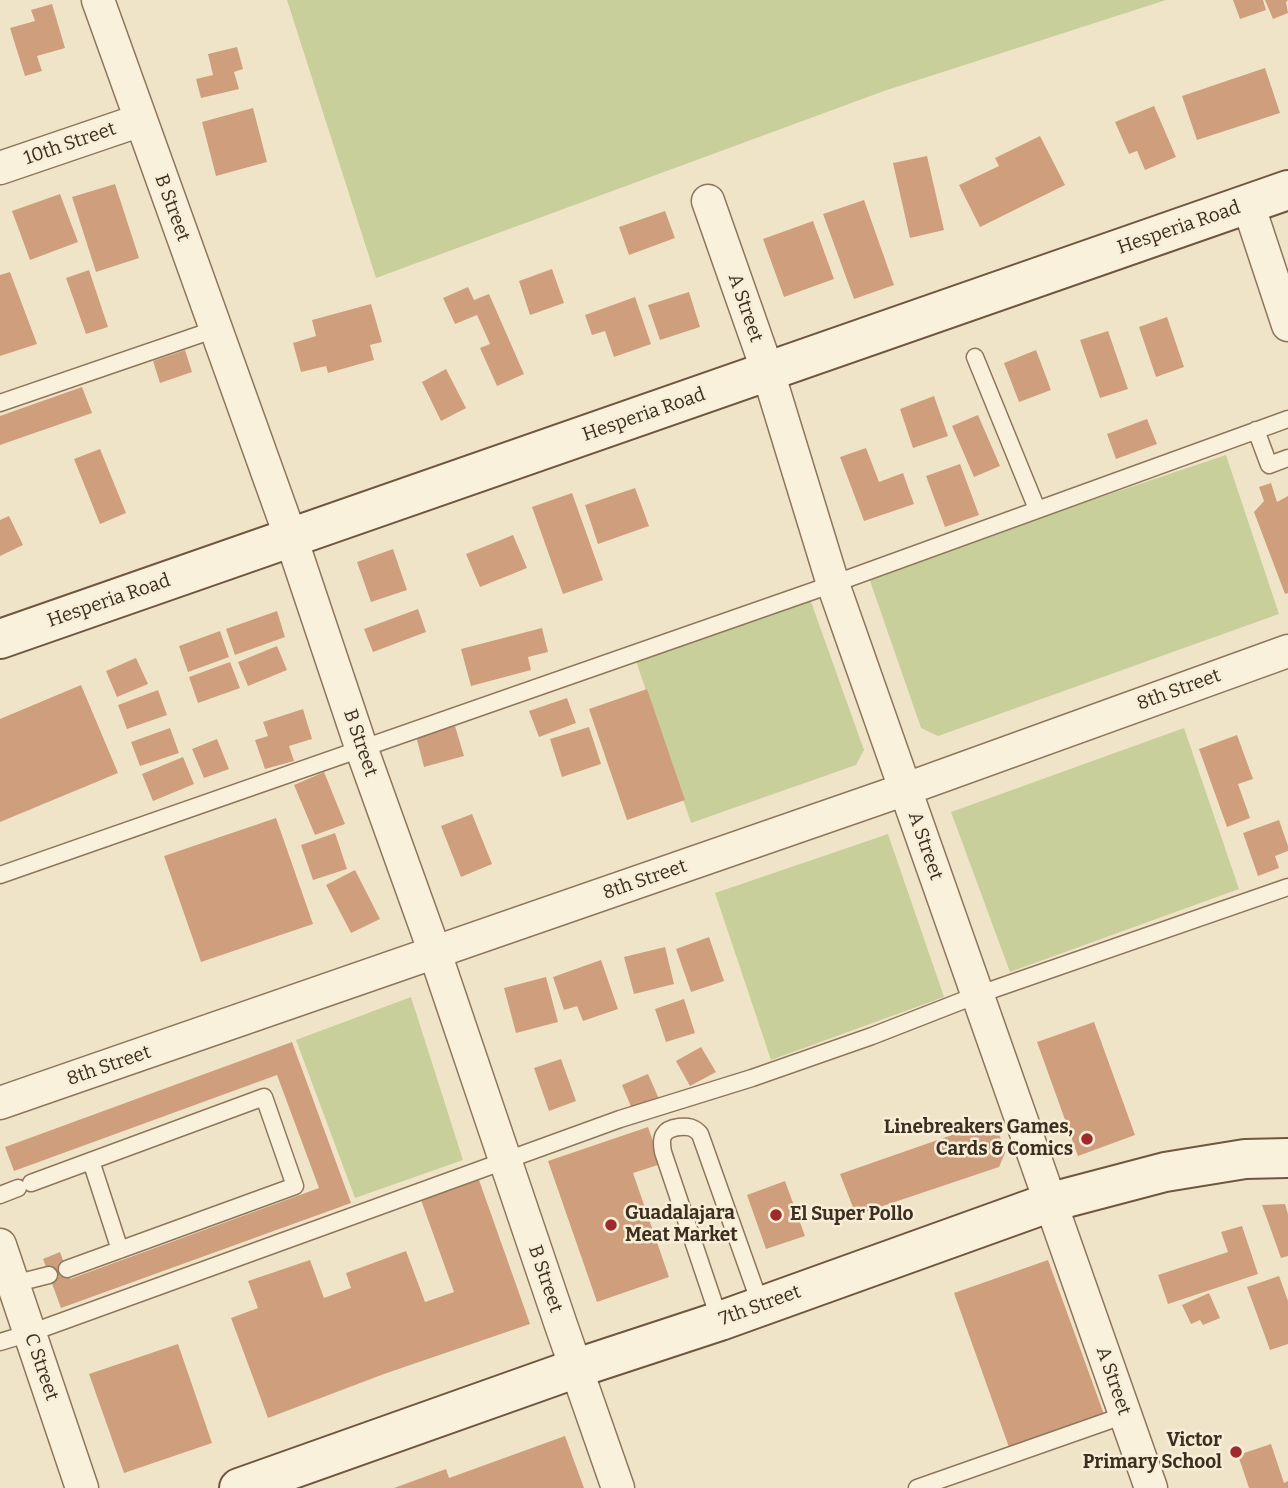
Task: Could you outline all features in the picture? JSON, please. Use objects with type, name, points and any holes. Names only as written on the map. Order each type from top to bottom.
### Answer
[{"type":"main road","name":"Hesperia Road","points":[[0,639],[1288,190]]},
{"type":"main road","name":"7th Street","points":[[239,1488],[577,1368],[720,1321],[1051,1202],[1165,1172],[1245,1158],[1288,1158]]},
{"type":"street","name":"B Street","points":[[98,0],[291,538],[618,1488]]},
{"type":"street","name":"10th Street","points":[[0,168],[141,120]]},
{"type":"street","name":"A Street","points":[[708,201],[768,372],[833,584],[1151,1488]]},
{"type":"street","points":[[1248,204],[1288,325]]},
{"type":"street","name":"8th Street","points":[[0,1103],[906,789],[1288,651]]},
{"type":"street","name":"C Street","points":[[0,1245],[82,1488]]},
{"type":"lane","points":[[0,403],[216,329]]},
{"type":"lane","points":[[975,357],[1037,509]]},
{"type":"lane","points":[[0,875],[833,584],[1288,419]]},
{"type":"lane","points":[[1256,430],[1269,465],[1288,458]]},
{"type":"lane","points":[[0,1342],[620,1119],[860,1040],[977,995],[1288,887]]},
{"type":"lane","points":[[0,1195],[264,1097],[295,1185],[67,1269]]},
{"type":"lane","points":[[720,1321],[663,1152],[661,1141],[664,1132],[670,1128],[695,1128],[700,1134],[761,1306]]},
{"type":"lane","points":[[91,1161],[120,1250]]},
{"type":"lane","points":[[13,1284],[49,1275]]},
{"type":"lane","points":[[917,1488],[1125,1415]]},
{"type":"green space","points":[[287,0],[1166,0],[884,91],[376,278]]},
{"type":"green space","points":[[1226,455],[1279,614],[938,736],[921,728],[868,575]]},
{"type":"green space","points":[[810,599],[864,750],[856,765],[691,823],[635,658]]},
{"type":"green space","points":[[1184,728],[1239,889],[1010,972],[951,812]]},
{"type":"green space","points":[[888,834],[944,997],[771,1060],[715,893]]},
{"type":"green space","points":[[411,997],[463,1160],[355,1198],[296,1040]]},
{"type":"building","points":[[1233,0],[1263,0],[1266,10],[1240,19]]},
{"type":"building","points":[[1265,0],[1288,0],[1288,13],[1273,19]]},
{"type":"building","points":[[52,4],[65,48],[37,56],[42,71],[25,76],[10,28],[35,21],[31,10]]},
{"type":"building","points":[[237,47],[243,69],[234,72],[239,89],[201,98],[196,79],[213,75],[208,54]]},
{"type":"building","points":[[1265,68],[1280,113],[1197,140],[1182,96]]},
{"type":"building","points":[[1154,106],[1176,157],[1145,170],[1137,151],[1129,154],[1115,122]]},
{"type":"building","points":[[253,108],[267,162],[216,176],[202,122]]},
{"type":"building","points":[[1040,136],[1065,185],[980,227],[959,185],[999,166],[995,158]]},
{"type":"building","points":[[927,156],[944,230],[910,238],[893,163]]},
{"type":"building","points":[[115,184],[139,258],[96,272],[72,197]]},
{"type":"building","points":[[60,194],[78,242],[30,260],[12,211]]},
{"type":"building","points":[[864,200],[894,285],[854,299],[823,214]]},
{"type":"building","points":[[665,211],[675,238],[629,255],[619,227]]},
{"type":"building","points":[[813,221],[834,279],[784,297],[763,239]]},
{"type":"building","points":[[552,269],[564,303],[530,315],[519,281]]},
{"type":"building","points":[[89,270],[108,327],[86,334],[66,278]]},
{"type":"building","points":[[10,272],[37,344],[0,356],[0,275]]},
{"type":"building","points":[[468,287],[474,300],[489,294],[524,374],[497,386],[480,348],[490,344],[477,315],[455,324],[443,298]]},
{"type":"building","points":[[689,292],[700,327],[660,340],[648,305]]},
{"type":"building","points":[[635,297],[651,344],[614,357],[605,331],[592,335],[585,315]]},
{"type":"building","points":[[371,304],[382,342],[370,345],[374,360],[328,373],[326,366],[301,372],[293,343],[316,336],[312,320]]},
{"type":"building","points":[[1167,317],[1184,367],[1156,377],[1139,327]]},
{"type":"building","points":[[1108,331],[1128,389],[1100,398],[1080,340]]},
{"type":"building","points":[[185,350],[192,372],[160,383],[153,361]]},
{"type":"building","points":[[1036,350],[1051,390],[1019,402],[1004,363]]},
{"type":"building","points":[[446,369],[466,408],[441,421],[422,382]]},
{"type":"building","points":[[82,387],[92,413],[0,445],[0,416]]},
{"type":"building","points":[[934,396],[948,436],[913,448],[900,409]]},
{"type":"building","points":[[978,415],[1000,466],[974,477],[952,426]]},
{"type":"building","points":[[1147,419],[1157,444],[1116,459],[1107,434]]},
{"type":"building","points":[[866,448],[879,482],[903,473],[914,504],[864,521],[840,457]]},
{"type":"building","points":[[100,449],[126,513],[100,524],[74,459]]},
{"type":"building","points":[[960,464],[979,515],[945,527],[926,476]]},
{"type":"building","points":[[1271,483],[1277,502],[1288,496],[1288,593],[1285,594],[1254,512],[1264,501],[1259,487]]},
{"type":"building","points":[[635,488],[649,526],[598,544],[585,505]]},
{"type":"building","points":[[572,493],[603,580],[563,594],[532,507]]},
{"type":"building","points":[[9,516],[23,545],[0,556],[0,520]]},
{"type":"building","points":[[513,535],[527,568],[480,587],[466,554]]},
{"type":"building","points":[[393,549],[407,590],[371,602],[357,562]]},
{"type":"building","points":[[418,609],[426,632],[373,652],[364,629]]},
{"type":"building","points":[[277,611],[285,637],[235,655],[226,629]]},
{"type":"building","points":[[542,628],[548,652],[528,657],[531,670],[471,686],[461,649]]},
{"type":"building","points":[[220,631],[229,657],[188,672],[179,646]]},
{"type":"building","points":[[277,646],[287,670],[248,686],[238,662]]},
{"type":"building","points":[[136,658],[148,684],[117,697],[106,671]]},
{"type":"building","points":[[230,662],[240,688],[198,703],[189,677]]},
{"type":"building","points":[[81,685],[118,773],[0,822],[0,719]]},
{"type":"building","points":[[647,689],[685,800],[627,820],[589,709]]},
{"type":"building","points":[[158,690],[167,715],[127,729],[118,705]]},
{"type":"building","points":[[567,698],[576,723],[539,737],[529,711]]},
{"type":"building","points":[[303,709],[312,739],[289,746],[294,761],[265,769],[255,740],[268,736],[263,722]]},
{"type":"building","points":[[455,726],[464,756],[424,767],[416,736]]},
{"type":"building","points":[[589,727],[601,764],[562,777],[550,739]]},
{"type":"building","points":[[170,728],[179,753],[140,766],[131,742]]},
{"type":"building","points":[[1237,735],[1253,779],[1238,784],[1250,818],[1227,827],[1199,749]]},
{"type":"building","points":[[217,739],[229,769],[204,778],[192,749]]},
{"type":"building","points":[[183,757],[194,784],[153,801],[142,774]]},
{"type":"building","points":[[324,772],[345,824],[315,835],[294,785]]},
{"type":"building","points":[[472,814],[492,864],[461,877],[441,826]]},
{"type":"building","points":[[276,818],[313,924],[201,962],[164,856]]},
{"type":"building","points":[[1279,820],[1288,851],[1275,856],[1279,868],[1258,876],[1243,833]]},
{"type":"building","points":[[335,833],[347,869],[313,880],[301,845]]},
{"type":"building","points":[[355,870],[380,919],[351,933],[326,885]]},
{"type":"building","points":[[709,937],[724,981],[691,992],[676,949]]},
{"type":"building","points":[[665,947],[674,984],[634,994],[624,957]]},
{"type":"building","points":[[601,960],[618,1009],[583,1021],[577,1006],[564,1010],[553,977]]},
{"type":"building","points":[[546,977],[558,1022],[516,1033],[504,988]]},
{"type":"building","points":[[684,999],[695,1033],[666,1042],[655,1009]]},
{"type":"building","points":[[1094,1022],[1135,1135],[1078,1156],[1037,1042]]},
{"type":"building","points":[[292,1042],[351,1203],[61,1308],[43,1259],[60,1252],[70,1279],[319,1188],[277,1075],[14,1171],[5,1147]]},
{"type":"building","points":[[701,1047],[716,1072],[690,1086],[676,1061]]},
{"type":"building","points":[[561,1059],[576,1101],[549,1111],[534,1068]]},
{"type":"building","points":[[648,1074],[659,1099],[632,1109],[622,1085]]},
{"type":"building","points":[[995,1120],[1005,1153],[999,1167],[856,1215],[840,1174]]},
{"type":"building","name":"Guadalajara Meat Market","points":[[648,1127],[661,1164],[633,1173],[669,1277],[597,1302],[548,1161]]},
{"type":"building","points":[[479,1180],[530,1324],[384,1374],[268,1418],[231,1318],[258,1308],[248,1281],[310,1260],[324,1298],[351,1288],[346,1273],[406,1251],[425,1302],[454,1292],[421,1200]]},
{"type":"building","name":"El Super Pollo","points":[[785,1181],[805,1236],[766,1249],[747,1195]]},
{"type":"building","points":[[1285,1204],[1288,1214],[1288,1256],[1281,1258],[1262,1205]]},
{"type":"building","points":[[1242,1226],[1258,1274],[1168,1304],[1158,1275],[1228,1252],[1221,1232]]},
{"type":"building","points":[[1048,1260],[1105,1417],[1010,1450],[954,1293]]},
{"type":"building","points":[[1279,1276],[1288,1301],[1288,1344],[1270,1350],[1247,1287]]},
{"type":"building","points":[[1209,1293],[1220,1318],[1203,1325],[1200,1320],[1191,1324],[1182,1305]]},
{"type":"building","points":[[178,1344],[212,1443],[124,1473],[89,1374]]},
{"type":"building","points":[[565,1436],[584,1488],[394,1488],[446,1469],[449,1478]]},
{"type":"building","points":[[1271,1444],[1284,1483],[1288,1481],[1288,1488],[1249,1488],[1238,1455]]},
{"type":"place","name":"Linebreakers Games, Cards & Comics","points":[[1087,1139]]},
{"type":"place","name":"El Super Pollo","points":[[776,1215]]},
{"type":"place","name":"Guadalajara Meat Market","points":[[611,1225]]},
{"type":"place","name":"Victor Primary School","points":[[1236,1452]]}]
